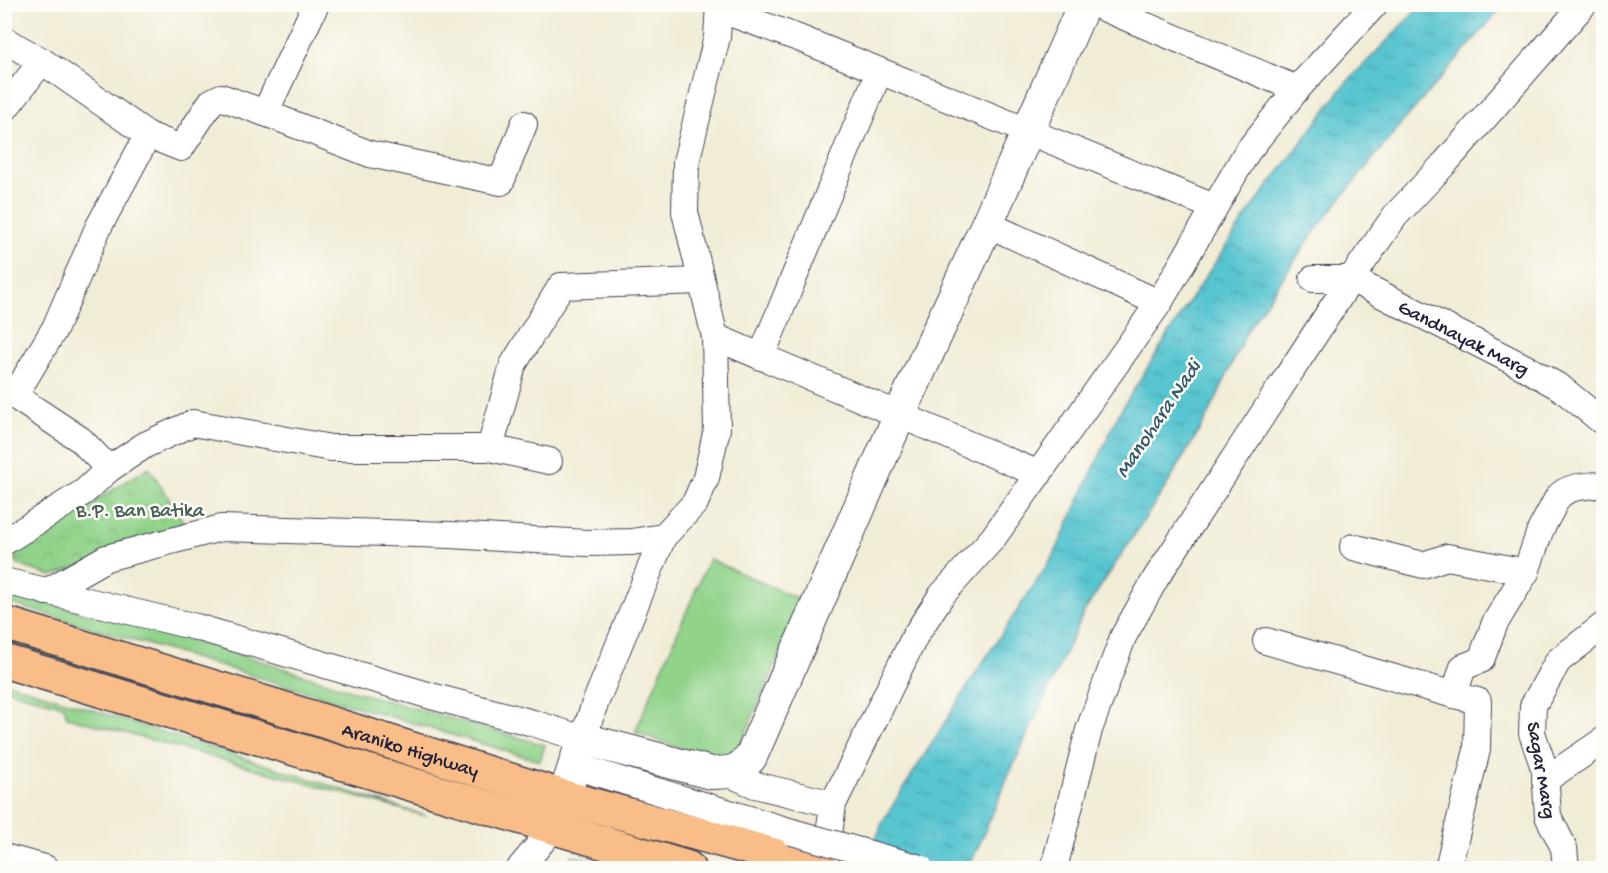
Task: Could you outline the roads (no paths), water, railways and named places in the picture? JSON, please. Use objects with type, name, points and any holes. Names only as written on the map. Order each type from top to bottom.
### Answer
[{"type":"highway","name":"Araniko Highway","points":[[4,623],[279,706],[559,812],[688,868]]},
{"type":"highway","name":"Araniko Highway","points":[[4,661],[559,812],[787,845],[823,868]]},
{"type":"street","points":[[265,113],[316,4]]},
{"type":"street","points":[[578,753],[711,773],[728,773],[741,768],[752,757],[900,414],[1084,4]]},
{"type":"street","points":[[1094,4],[1297,89]]},
{"type":"street","points":[[823,868],[833,804],[915,636],[941,596],[993,538],[1159,303],[1247,152],[1297,89],[1375,4]]},
{"type":"street","points":[[1054,868],[1089,730],[1123,637],[1156,578],[1351,279],[1395,216],[1453,154],[1584,4]]},
{"type":"street","points":[[520,868],[559,812],[594,706],[663,537],[695,503],[706,478],[717,429],[715,337],[685,212],[686,162],[717,37],[719,7],[1029,130],[1214,207]]},
{"type":"street","points":[[4,40],[42,61],[148,135],[181,148],[211,102],[221,97],[370,154],[501,182],[524,124]]},
{"type":"street","points":[[4,110],[42,61]]},
{"type":"street","points":[[762,357],[879,72]]},
{"type":"street","points":[[108,470],[81,440],[10,392],[55,328],[98,228],[148,135]]},
{"type":"street","points":[[987,224],[1159,303]]},
{"type":"street","name":"Gandnayak Marg","points":[[1313,279],[1351,279],[1526,368],[1561,388],[1604,423]]},
{"type":"street","points":[[490,448],[513,365],[561,286],[701,281]]},
{"type":"street","points":[[715,337],[1039,474]]},
{"type":"street","points":[[4,542],[84,492],[108,470],[145,445],[193,423],[331,448],[490,448],[549,461]]},
{"type":"street","points":[[1454,695],[1463,667],[1481,660],[1495,623],[1526,572],[1540,531],[1561,493],[1584,485],[1604,484]]},
{"type":"street","points":[[46,592],[106,558],[221,528],[450,535],[587,543],[632,542],[663,537]]},
{"type":"street","points":[[1353,548],[1423,565],[1447,557],[1526,572]]},
{"type":"street","points":[[4,582],[196,627],[431,696],[533,723],[578,753],[787,845],[920,868]]},
{"type":"street","name":"Sagar Marg","points":[[1566,868],[1564,848],[1548,816],[1545,771],[1532,733],[1533,706],[1558,661],[1604,625]]},
{"type":"street","points":[[1266,641],[1478,701],[1477,750],[1448,868]]},
{"type":"street","points":[[1545,780],[1604,740]]},
{"type":"street","points":[[728,773],[755,785],[833,804]]},
{"type":"street","points":[[4,857],[45,868]]},
{"type":"water","name":"Manohara Nadi","points":[[1422,5],[1504,5],[1402,123],[1317,228],[1248,329],[1209,414],[1170,480],[1084,612],[969,868],[865,868],[883,821],[981,665],[1054,555],[1119,413],[1192,297],[1250,211],[1346,83]]},
{"type":"park label","name":"B.P. Ban Batika","points":[[140,509]]}]
